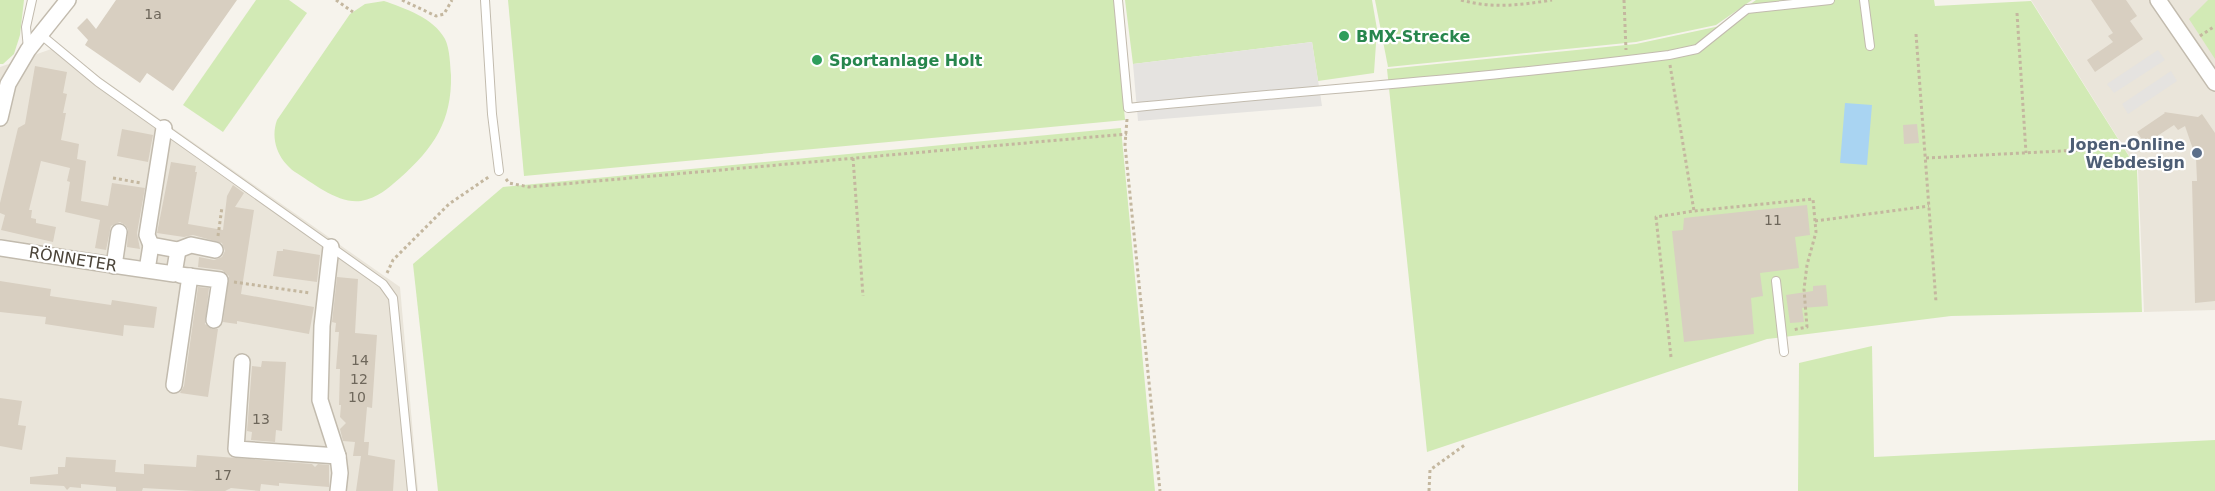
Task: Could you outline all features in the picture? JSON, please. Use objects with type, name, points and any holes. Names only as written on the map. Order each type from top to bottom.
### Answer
[{"type":"street","points":[[0,118],[4,83],[68,0]]},
{"type":"street","points":[[2158,0],[2213,74]]},
{"type":"street","points":[[147,270],[151,245],[147,235],[164,128]]},
{"type":"street","points":[[114,266],[119,232]]},
{"type":"street","points":[[151,245],[178,250],[191,245],[216,250]]},
{"type":"street","points":[[331,247],[325,295],[320,400],[338,456],[340,473],[338,491]]},
{"type":"street","name":"RÖNNETER","points":[[0,248],[220,280]]},
{"type":"street","points":[[174,385],[182,275],[178,250]]},
{"type":"street","points":[[214,320],[220,280]]},
{"type":"street","points":[[242,362],[236,449],[338,456]]},
{"type":"lane","points":[[28,50],[26,27],[32,0]]},
{"type":"lane","points":[[486,0],[492,114],[499,171]]},
{"type":"lane","points":[[1118,0],[1128,108],[1417,82],[1669,55],[1697,49],[1747,9],[1830,0]]},
{"type":"lane","points":[[1864,0],[1870,46]]},
{"type":"lane","points":[[40,34],[98,82],[383,284],[393,298],[412,491]]},
{"type":"lane","points":[[1776,281],[1784,352]]},
{"type":"path","points":[[336,0],[353,12]]},
{"type":"path","points":[[402,0],[436,16],[444,15],[452,0]]},
{"type":"path","points":[[1461,0],[1478,4],[1510,6],[1552,0]]},
{"type":"path","points":[[1624,0],[1627,60]]},
{"type":"path","points":[[2017,13],[2026,153]]},
{"type":"path","points":[[1916,34],[1936,302]]},
{"type":"path","points":[[1669,55],[1694,211]]},
{"type":"path","points":[[1128,108],[1125,145],[1160,491]]},
{"type":"path","points":[[383,284],[393,260],[449,204],[499,171],[509,183],[529,187],[1126,134]]},
{"type":"path","points":[[1926,159],[2119,148]]},
{"type":"path","points":[[853,158],[863,296]]},
{"type":"path","points":[[113,178],[155,185]]},
{"type":"path","points":[[1671,357],[1656,217],[1813,199],[1816,232],[1807,265],[1804,289],[1807,327],[1782,332]]},
{"type":"path","points":[[1815,221],[1929,206]]},
{"type":"path","points":[[220,280],[325,295]]},
{"type":"path","points":[[1429,491],[1430,470],[1466,444]]},
{"type":"shaded area","points":[[2031,0],[2215,0],[2215,310],[2144,312],[2138,170]]},
{"type":"shaded area","points":[[1312,42],[1322,106],[1138,121],[1133,64]]},
{"type":"shaded area","points":[[57,47],[400,287],[418,491],[0,491],[0,67]]},
{"type":"shaded area","points":[[2158,50],[2165,60],[2114,93],[2107,84]]},
{"type":"shaded area","points":[[2171,71],[2177,81],[2128,114],[2122,104]]},
{"type":"green space","points":[[0,0],[24,0],[20,35],[14,54],[3,64],[0,64]]},
{"type":"green space","points":[[256,0],[289,0],[307,13],[223,132],[183,105]]},
{"type":"green space","name":"Sportanlage Holt","points":[[508,0],[1114,0],[1125,120],[524,176]]},
{"type":"green space","points":[[1125,0],[1372,0],[1377,29],[1374,73],[1318,81],[1312,42],[1133,64]]},
{"type":"green space","points":[[1375,0],[1752,0],[1716,25],[1636,42],[1388,67]]},
{"type":"green space","points":[[1756,0],[1934,0],[1935,6],[2031,1],[2137,169],[2142,312],[1951,316],[1767,339],[1427,452],[1387,69],[1636,44],[1720,26]]},
{"type":"green space","points":[[2208,0],[2215,0],[2215,59],[2189,19]]},
{"type":"green space","points":[[384,1],[426,20],[434,25],[445,39],[449,52],[451,75],[448,106],[439,132],[412,167],[378,195],[367,200],[352,201],[326,192],[289,167],[277,149],[275,127],[277,120],[350,14],[365,4]]},
{"type":"green space","points":[[1121,128],[1155,491],[438,491],[413,264],[503,187]]},
{"type":"green space","points":[[1872,346],[1874,457],[2215,440],[2215,491],[1798,491],[1799,363]]},
{"type":"water","points":[[1845,103],[1872,105],[1867,165],[1840,163]]},
{"type":"building","points":[[116,0],[237,0],[173,91],[147,73],[140,83],[85,45],[88,40],[77,28],[87,18],[96,29]]},
{"type":"building","points":[[2091,0],[2126,0],[2137,16],[2130,21],[2143,39],[2095,72],[2087,60],[2113,42],[2108,36],[2113,33]]},
{"type":"building","points":[[35,66],[67,72],[63,93],[67,94],[63,113],[66,113],[61,140],[79,144],[77,159],[86,161],[81,201],[108,206],[112,183],[145,188],[137,233],[140,249],[127,247],[128,229],[120,222],[111,226],[106,250],[95,248],[100,220],[65,212],[70,168],[41,161],[29,210],[32,210],[31,218],[36,219],[36,223],[56,227],[53,242],[1,230],[5,215],[0,213],[0,203],[18,128],[25,124]]},
{"type":"building","points":[[2164,112],[2198,117],[2202,114],[2215,133],[2215,301],[2195,303],[2192,181],[2197,181],[2196,158],[2185,126],[2178,130],[2174,125],[2145,144],[2137,132]]},
{"type":"building","points":[[1917,124],[1919,143],[1904,144],[1903,125]]},
{"type":"building","points":[[122,129],[153,135],[148,162],[117,156]]},
{"type":"building","points":[[171,162],[196,166],[195,172],[197,172],[188,224],[223,230],[227,196],[233,185],[244,193],[235,207],[254,210],[241,294],[314,307],[309,334],[237,321],[237,324],[223,322],[229,276],[222,270],[198,267],[199,257],[214,260],[222,257],[225,251],[222,243],[193,235],[184,237],[157,233]]},
{"type":"building","points":[[1807,205],[1810,235],[1795,237],[1799,268],[1760,273],[1763,296],[1751,298],[1754,334],[1684,342],[1672,231],[1683,230],[1684,218]]},
{"type":"building","points":[[283,249],[320,255],[317,282],[273,276],[277,251],[283,251]]},
{"type":"building","points":[[337,277],[358,279],[355,333],[377,335],[372,408],[367,407],[364,442],[369,442],[368,455],[395,460],[393,491],[356,491],[361,456],[353,456],[355,442],[343,441],[340,429],[346,423],[340,417],[340,369],[336,369],[339,332],[335,332],[336,323],[332,322]]},
{"type":"building","points":[[0,281],[51,289],[50,296],[111,305],[112,300],[157,307],[154,328],[124,325],[123,336],[45,324],[46,317],[0,312]]},
{"type":"building","points":[[1826,285],[1828,306],[1802,308],[1804,322],[1790,323],[1786,295],[1813,291],[1813,286]]},
{"type":"building","points":[[198,287],[209,288],[205,324],[212,329],[218,329],[208,397],[180,393],[184,386]]},
{"type":"building","points":[[262,361],[286,362],[282,431],[276,430],[275,442],[251,440],[252,432],[247,431],[252,366],[261,367]]},
{"type":"building","points":[[0,398],[22,401],[18,425],[26,426],[22,450],[0,446]]},
{"type":"building","points":[[197,455],[312,464],[315,467],[318,464],[329,465],[329,487],[279,483],[279,486],[261,484],[260,491],[231,488],[225,491],[196,491],[143,488],[142,491],[116,491],[116,487],[81,484],[81,488],[70,487],[67,490],[64,486],[30,484],[30,477],[58,474],[58,467],[65,467],[66,457],[116,460],[115,472],[144,474],[144,464],[196,467]]},
{"type":"place","name":"BMX-Strecke","points":[[1344,36]]},
{"type":"place","name":"Sportanlage Holt","points":[[817,60]]},
{"type":"place","name":"Jopen-Online Webdesign","points":[[2197,153]]}]
